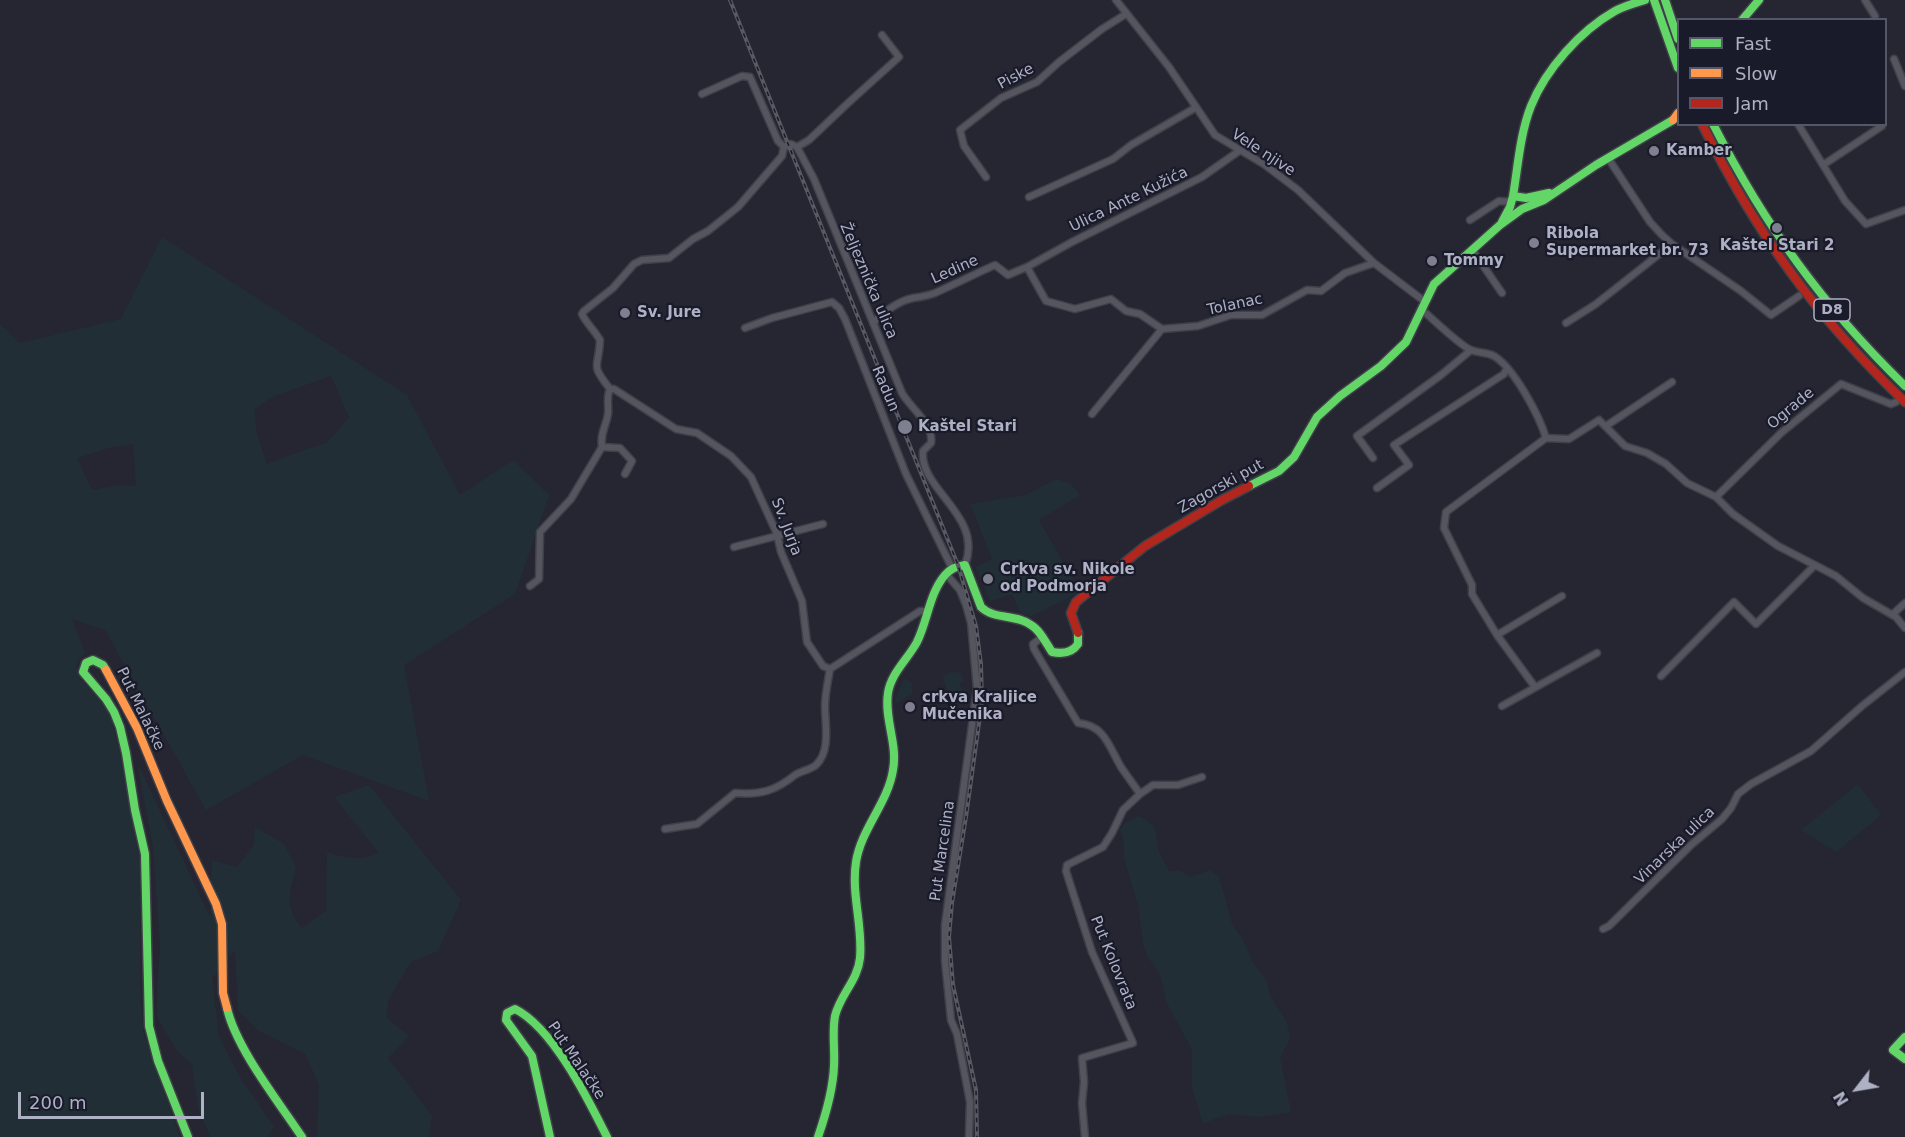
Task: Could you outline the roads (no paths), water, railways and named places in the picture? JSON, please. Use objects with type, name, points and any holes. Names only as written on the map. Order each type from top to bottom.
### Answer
[{"type":"main road","points":[[1500,225],[1512,202],[1530,107],[1546,79],[1587,32],[1616,10],[1645,0]]},
{"type":"main road","points":[[1654,0],[1677,65]]},
{"type":"main road","points":[[1665,0],[1677,36]]},
{"type":"main road","points":[[1744,18],[1759,0]]},
{"type":"main road","points":[[1500,225],[1522,209],[1544,200],[1608,158],[1677,118]]},
{"type":"main road","points":[[1697,126],[1711,144]]},
{"type":"main road","name":"D8","points":[[1703,126],[1745,205],[1790,274],[1846,342],[1900,402]]},
{"type":"main road","name":"D8","points":[[1714,126],[1746,189],[1811,285],[1853,335],[1905,386]]},
{"type":"main road","points":[[1718,126],[1723,145]]},
{"type":"main road","points":[[1512,202],[1556,191]]},
{"type":"main road","points":[[1512,202],[1522,209]]},
{"type":"main road","name":"Zagorski put","points":[[965,565],[981,607],[986,612],[1025,621],[1034,626],[1052,652],[1066,654],[1073,650],[1078,642],[1071,613],[1076,602],[1145,546],[1222,500],[1279,471],[1294,457],[1317,417],[1381,366],[1406,342],[1434,284],[1500,225]]},
{"type":"main road","points":[[818,1137],[832,1086],[835,1014],[860,963],[861,945],[854,880],[856,859],[866,828],[888,789],[894,771],[895,759],[887,708],[888,692],[891,681],[919,639],[936,590],[949,571],[958,565],[965,565]]},
{"type":"main road","name":"Put Malačke","points":[[188,1137],[158,1061],[149,1026],[145,854],[120,727],[106,699],[83,672],[86,663],[93,660],[103,665],[137,728],[167,801],[216,904],[222,924],[223,993],[230,1022],[242,1045],[302,1137]]},
{"type":"main road","name":"Put Malačke","points":[[550,1137],[532,1056],[506,1020],[507,1013],[515,1009],[526,1013],[555,1048],[587,1097],[607,1137]]},
{"type":"main road","points":[[1905,1037],[1893,1050],[1905,1059]]},
{"type":"street","name":"Vele njive","points":[[1116,0],[1169,67],[1215,135],[1265,165],[1298,190],[1374,263],[1471,350],[1491,355],[1507,368]]},
{"type":"street","points":[[1865,0],[1875,16]]},
{"type":"street","name":"Piske","points":[[986,177],[964,146],[960,130],[1001,98],[1038,82],[1059,62],[1126,14]]},
{"type":"street","points":[[530,586],[539,579],[540,532],[571,499],[602,447],[600,436],[605,428],[609,412],[608,393],[610,389],[596,368],[600,340],[584,319],[582,314],[584,310],[612,288],[634,264],[642,260],[669,258],[693,239],[708,231],[738,207],[778,159],[784,147],[791,144],[797,147],[810,140],[880,76],[899,57],[882,35]]},
{"type":"street","points":[[1894,59],[1905,86]]},
{"type":"street","points":[[702,94],[742,76],[750,77],[778,141],[784,147]]},
{"type":"street","points":[[1029,197],[1113,159],[1131,145],[1195,108]]},
{"type":"street","points":[[1799,126],[1845,201],[1866,224],[1905,210]]},
{"type":"street","points":[[1823,165],[1882,126]]},
{"type":"street","name":"Željeznička ulica","points":[[797,147],[814,179],[902,393],[924,420],[930,432],[931,443],[923,450],[924,460],[932,481],[947,498],[963,527],[968,551],[965,565]]},
{"type":"street","name":"Ulica Ante Kužića","points":[[1027,267],[1202,177],[1239,151]]},
{"type":"street","points":[[1608,158],[1650,222],[1672,244],[1741,291],[1771,315],[1799,296]]},
{"type":"street","points":[[1470,220],[1499,201],[1512,202]]},
{"type":"street","points":[[1566,323],[1596,304],[1672,244]]},
{"type":"street","points":[[1473,251],[1502,293]]},
{"type":"street","name":"Tolanac","points":[[1162,329],[1198,326],[1231,315],[1262,315],[1307,290],[1321,291],[1345,273],[1374,263]]},
{"type":"street","name":"Ledine","points":[[873,323],[884,312],[906,301],[915,297],[919,299],[995,265],[1008,275],[1027,267]]},
{"type":"street","points":[[1027,267],[1046,301],[1075,309],[1111,299],[1126,310],[1140,314],[1162,329],[1092,414]]},
{"type":"street","name":"Radun","points":[[745,328],[772,318],[832,302],[839,308],[906,474],[949,571]]},
{"type":"street","points":[[1373,458],[1357,436],[1441,375],[1471,350]]},
{"type":"street","points":[[1507,368],[1542,424],[1546,438]]},
{"type":"street","points":[[1377,488],[1409,465],[1394,446],[1504,374],[1507,368]]},
{"type":"street","points":[[1606,426],[1672,382]]},
{"type":"street","name":"Ograde","points":[[1716,497],[1781,433],[1841,384],[1891,404],[1900,402]]},
{"type":"street","name":"Sv. Jurja","points":[[610,389],[614,389],[676,429],[697,433],[731,456],[751,477],[777,534],[781,552],[802,601],[807,642],[823,666],[830,669]]},
{"type":"street","points":[[1535,687],[1497,635],[1472,594],[1472,585],[1444,528],[1446,512],[1546,438],[1569,439],[1599,420],[1625,446],[1647,453],[1666,464],[1687,483],[1716,497],[1732,514],[1778,546],[1836,576],[1863,598],[1892,615],[1905,628]]},
{"type":"street","points":[[602,447],[620,448],[632,461],[625,474]]},
{"type":"street","points":[[734,547],[777,534],[823,524]]},
{"type":"street","points":[[1660,676],[1734,602],[1756,624],[1815,565]]},
{"type":"street","name":"Put Marcelina","points":[[949,571],[960,590],[971,623],[978,688],[945,919],[951,1020],[957,1034],[970,1102],[969,1137]]},
{"type":"street","points":[[1497,635],[1562,596]]},
{"type":"street","points":[[1892,615],[1905,603]]},
{"type":"street","points":[[665,829],[697,824],[735,793],[754,794],[779,788],[800,772],[816,765],[824,752],[825,705],[830,669],[920,611],[927,611]]},
{"type":"street","points":[[1041,638],[1033,644],[1034,649],[1078,723],[1090,724],[1109,741],[1120,766],[1140,794]]},
{"type":"street","points":[[1502,706],[1597,653]]},
{"type":"street","name":"Vinarska ulica","points":[[1603,929],[1617,919],[1691,845],[1722,819],[1738,794],[1751,784],[1811,751],[1905,672]]},
{"type":"street","name":"Put Kolovrata","points":[[1085,1137],[1082,1058],[1133,1043],[1092,952],[1066,871],[1067,865],[1103,847],[1123,810],[1153,785],[1178,785],[1202,777]]},
{"type":"railway","points":[[730,0],[958,565],[976,626],[981,664],[982,702],[949,937],[953,985],[976,1090],[977,1137]]},
{"type":"place","name":"Kamber","points":[[1654,151]]},
{"type":"place","name":"Kaštel Stari 2","points":[[1777,228]]},
{"type":"place","name":"Ribola Supermarket br. 73","points":[[1534,243]]},
{"type":"place","name":"Tommy","points":[[1432,261]]},
{"type":"place","name":"Sv. Jure","points":[[625,313]]},
{"type":"place","name":"Kaštel Stari","points":[[905,427]]},
{"type":"place","name":"Crkva sv. Nikole od Podmorja","points":[[988,579]]},
{"type":"place","name":"crkva Kraljice Mučenika","points":[[910,707]]}]
